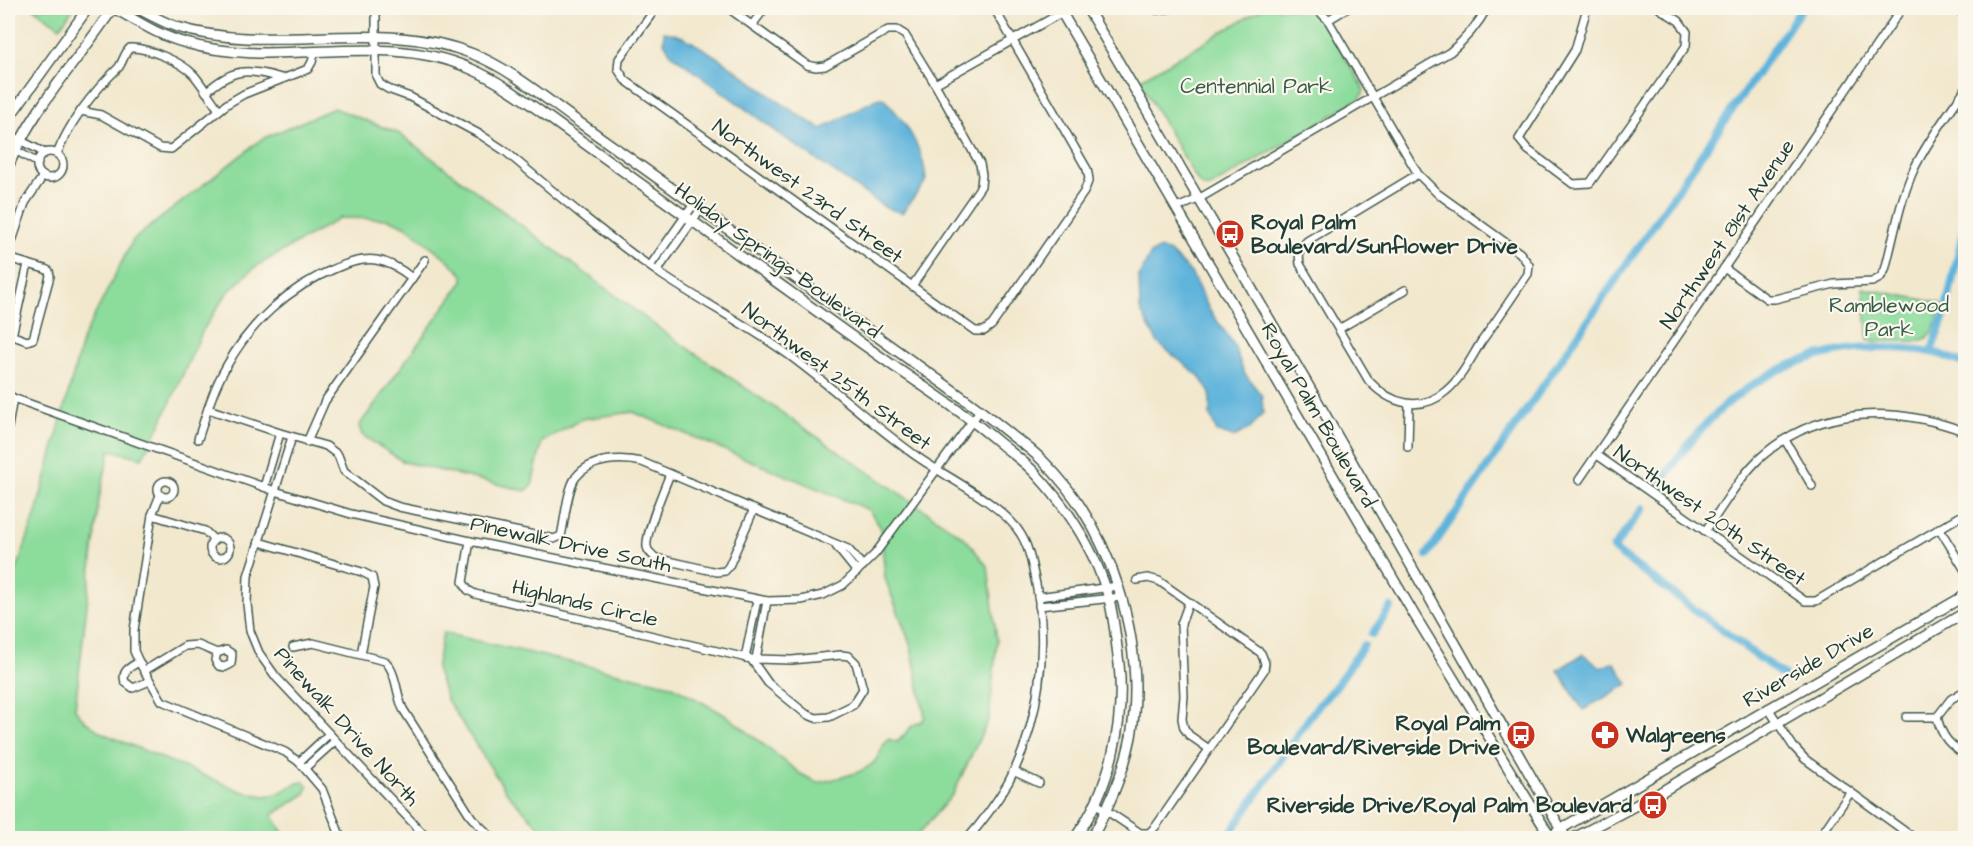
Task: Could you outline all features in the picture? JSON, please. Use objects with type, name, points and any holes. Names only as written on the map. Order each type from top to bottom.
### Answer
[{"type":"street","points":[[8,119],[88,8]]},
{"type":"street","points":[[8,166],[11,149],[113,8]]},
{"type":"street","name":"Holiday Springs Boulevard","points":[[113,8],[155,32],[185,43],[218,50],[376,50],[433,57],[468,67],[504,86],[690,218],[843,330],[972,420],[1034,471],[1084,539],[1105,587],[1117,647],[1121,705],[1117,736],[1109,767],[1095,803],[1075,838]]},
{"type":"street","name":"Holiday Springs Boulevard","points":[[137,8],[177,27],[214,34],[279,38],[376,36],[436,43],[473,54],[512,74],[851,319],[981,409],[1044,461],[1073,496],[1096,533],[1112,566],[1122,597],[1131,645],[1135,705],[1130,739],[1122,772],[1107,811],[1092,838]]},
{"type":"street","name":"Northwest 25th Street","points":[[376,8],[376,76],[380,84],[482,135],[506,151],[650,266],[783,351],[824,381],[920,459],[1006,517],[1020,533],[1029,553],[1039,606],[1042,654],[1034,706],[1023,748],[1013,771],[986,816],[968,838]]},
{"type":"street","name":"Northwest 23rd Street","points":[[656,8],[619,59],[618,69],[625,80],[975,331],[984,331],[992,325],[1084,192],[1089,179],[1088,169],[1013,40]]},
{"type":"street","points":[[728,8],[807,64],[816,67],[825,66],[888,30],[897,30],[905,35],[980,164],[982,175],[981,186],[912,286]]},
{"type":"street","points":[[752,25],[765,8]]},
{"type":"street","points":[[994,8],[1013,40]]},
{"type":"street","name":"Royal Palm Boulevard","points":[[1087,8],[1200,198],[1566,838]]},
{"type":"street","points":[[1156,9],[1173,8]]},
{"type":"street","points":[[1316,8],[1328,20],[1419,174],[1437,193],[1520,253],[1529,266],[1528,274],[1447,391],[1422,404],[1409,405],[1390,399],[1369,381],[1300,264],[1299,251],[1307,241],[1419,174]]},
{"type":"street","points":[[1328,20],[1348,8]]},
{"type":"street","points":[[1177,208],[1200,198],[1450,52],[1465,40],[1487,8]]},
{"type":"street","points":[[1587,8],[1575,50],[1519,139],[1528,150],[1573,184],[1590,183],[1686,46],[1688,32],[1679,21],[1659,8]]},
{"type":"street","name":"Northwest 81st Avenue","points":[[1579,480],[1902,8]]},
{"type":"street","points":[[1955,8],[1965,15]]},
{"type":"street","points":[[935,84],[1064,9]]},
{"type":"street","name":"Royal Palm Boulevard","points":[[1064,9],[1417,620],[1549,838]]},
{"type":"street","points":[[57,154],[65,134],[118,67],[130,48],[149,51],[182,66],[193,75],[219,110]]},
{"type":"street","points":[[81,111],[101,115],[160,148],[171,148],[244,93],[308,69],[315,51]]},
{"type":"street","points":[[206,92],[229,75],[246,72],[281,78]]},
{"type":"street","points":[[1724,268],[1767,299],[1834,284],[1872,282],[1880,278],[1886,270],[1904,197],[1915,168],[1965,88]]},
{"type":"street","points":[[8,134],[45,153],[57,154],[63,162],[61,172],[53,178],[43,176],[38,170],[38,163],[45,153]]},
{"type":"street","points":[[11,149],[38,163]]},
{"type":"street","points":[[8,253],[25,203],[43,176]]},
{"type":"street","points":[[650,266],[698,207]]},
{"type":"street","points":[[657,271],[690,218]]},
{"type":"street","points":[[8,258],[28,264],[49,271],[50,276],[33,339],[27,341],[10,335],[28,264]]},
{"type":"street","points":[[198,439],[216,386],[240,344],[276,304],[297,288],[326,272],[362,260],[389,263],[412,278]]},
{"type":"street","points":[[307,442],[325,401],[425,260]]},
{"type":"street","points":[[1340,329],[1406,290]]},
{"type":"street","points":[[8,427],[9,397]]},
{"type":"street","name":"Pinewalk Drive South","points":[[9,397],[275,491],[351,514],[470,541],[766,601],[801,600],[823,595],[843,585],[875,554],[981,409]]},
{"type":"street","points":[[1408,447],[1409,405]]},
{"type":"street","name":"Pinewalk Drive South","points":[[208,409],[307,442],[326,446],[338,455],[344,471],[383,501],[399,507],[554,539],[561,536],[576,477],[592,465],[604,461],[631,459],[848,549],[860,569]]},
{"type":"street","points":[[1705,531],[1759,459],[1785,440],[1825,421],[1871,413],[1898,414],[1965,432]]},
{"type":"street","points":[[264,487],[280,433]]},
{"type":"street","points":[[275,491],[292,437]]},
{"type":"street","points":[[1785,440],[1812,486]]},
{"type":"street","name":"Northwest 20th Street","points":[[1597,455],[1805,601],[1816,601],[1939,528]]},
{"type":"street","name":"Pinewalk Drive South","points":[[670,474],[655,513],[647,546],[649,552],[656,558],[717,572],[725,571],[754,509]]},
{"type":"street","name":"Pinewalk Drive North","points":[[275,491],[249,576],[247,603],[250,631],[259,653],[276,677],[427,838]]},
{"type":"street","points":[[160,495],[152,515],[134,630],[134,651],[139,662],[162,701],[285,752],[299,762],[322,789],[341,838]]},
{"type":"street","points":[[1965,513],[1939,528],[1965,572]]},
{"type":"street","points":[[152,515],[205,531],[213,540]]},
{"type":"street","name":"Highlands Circle","points":[[470,541],[464,582],[468,590],[475,594],[751,658],[792,660],[849,656],[856,663],[863,688],[853,705],[829,717],[816,718],[806,714],[768,683],[751,658]]},
{"type":"street","points":[[259,542],[362,572],[372,577],[374,587],[361,654]]},
{"type":"street","points":[[1095,803],[1140,833],[1149,833],[1264,670],[1265,663],[1261,653],[1159,581],[1148,578],[1137,580]]},
{"type":"street","points":[[1038,597],[1118,586]]},
{"type":"street","name":"Riverside Drive","points":[[1549,838],[1965,595]]},
{"type":"street","points":[[1039,606],[1122,597]]},
{"type":"street","points":[[751,658],[757,600]]},
{"type":"street","points":[[751,658],[766,601]]},
{"type":"street","points":[[1189,602],[1181,624],[1184,696],[1182,720],[1189,735],[1209,749]]},
{"type":"street","name":"Riverside Drive","points":[[1574,838],[1639,804],[1965,612]]},
{"type":"street","points":[[293,647],[313,643],[385,661],[392,668],[397,696],[403,709],[472,818],[492,838]]},
{"type":"street","points":[[144,671],[185,646],[198,645],[217,653]]},
{"type":"street","points":[[139,662],[127,669],[124,676],[125,682],[133,688],[150,681]]},
{"type":"street","points":[[1937,717],[1951,699],[1965,690]]},
{"type":"street","points":[[1768,708],[1793,746],[1805,759],[1914,838]]},
{"type":"street","points":[[1906,717],[1937,717]]},
{"type":"street","points":[[1937,717],[1941,734],[1965,756]]},
{"type":"street","points":[[299,762],[329,734]]},
{"type":"street","points":[[305,768],[336,741]]},
{"type":"street","points":[[1013,771],[1039,783]]},
{"type":"street","points":[[1818,838],[1850,792]]},
{"type":"green space","points":[[33,8],[74,8],[60,27]]},
{"type":"green space","name":"Centennial Park","points":[[1263,8],[1309,8],[1330,33],[1364,91],[1360,99],[1210,187],[1205,187],[1198,182],[1139,80]]},
{"type":"green space","points":[[334,108],[398,133],[664,332],[965,538],[988,567],[997,641],[989,718],[953,794],[915,838],[550,838],[507,793],[447,700],[436,669],[443,633],[671,685],[727,716],[801,774],[818,783],[847,776],[868,767],[876,760],[886,741],[889,739],[897,742],[925,717],[911,646],[885,578],[881,528],[869,510],[633,412],[582,419],[542,442],[532,485],[526,491],[404,462],[362,435],[359,426],[463,281],[463,275],[447,259],[405,226],[388,219],[340,218],[255,267],[227,293],[203,330],[160,425],[142,458],[110,450],[99,499],[75,709],[85,721],[102,733],[241,791],[267,796],[280,793],[296,783],[304,782],[308,787],[305,794],[272,815],[286,838],[8,838],[8,590],[36,513],[83,338],[133,240],[262,139]]},
{"type":"green space","name":"Ramblewood Park","points":[[1863,288],[1940,303],[1933,331],[1927,338],[1919,341],[1868,341]]},
{"type":"water","points":[[664,32],[684,37],[717,57],[791,110],[822,129],[876,99],[883,98],[906,125],[912,136],[922,158],[926,181],[902,213],[886,208],[785,138],[671,54],[664,42]]},
{"type":"water","points":[[1161,249],[1170,252],[1191,273],[1210,311],[1233,343],[1244,373],[1262,396],[1263,413],[1251,428],[1234,437],[1217,432],[1210,415],[1210,393],[1199,376],[1158,343],[1140,310],[1139,276],[1151,253]]},
{"type":"water","points":[[1583,654],[1601,668],[1614,662],[1628,684],[1583,710],[1558,670]]},
{"type":"waterway","points":[[1427,555],[1802,8]]},
{"type":"waterway","points":[[1931,352],[1945,313],[1966,219]]},
{"type":"waterway","points":[[1662,482],[1681,453],[1726,405],[1751,386],[1779,370],[1841,351],[1876,348],[1935,353],[1966,364]]},
{"type":"waterway","points":[[1643,508],[1613,549],[1784,676]]},
{"type":"waterway","points":[[1372,634],[1391,607]]},
{"type":"waterway","points":[[1227,838],[1316,708],[1336,686],[1364,645]]},
{"type":"place","name":"Royal Palm Boulevard/Sunflower Drive","points":[[1230,234]]},
{"type":"place","name":"Royal Palm Boulevard/Riverside Drive","points":[[1521,735]]},
{"type":"place","name":"Walgreens","points":[[1605,735]]},
{"type":"place","name":"Riverside Drive/Royal Palm Boulevard","points":[[1653,805]]}]
